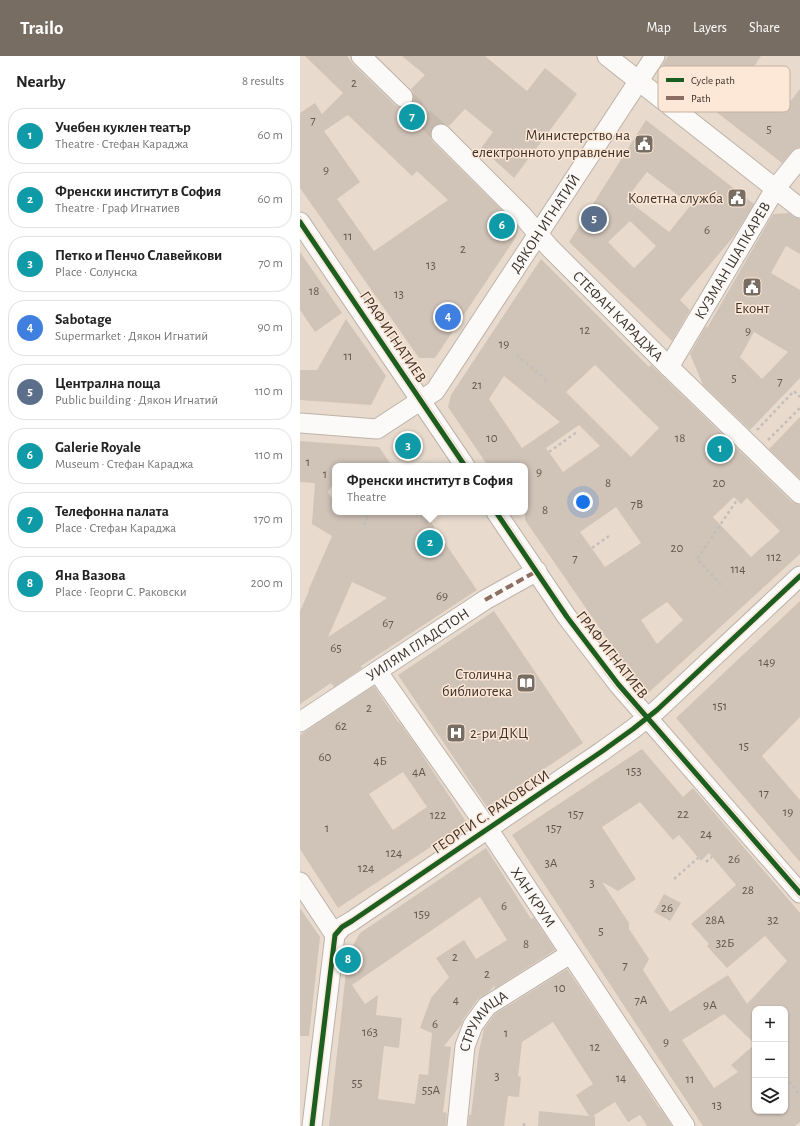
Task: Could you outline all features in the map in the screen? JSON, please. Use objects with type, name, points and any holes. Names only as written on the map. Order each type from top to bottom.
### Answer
[{"type":"street","points":[[361,56],[403,97]]},
{"type":"street","points":[[607,56],[658,97]]},
{"type":"street","name":"ДЯКОН ИГНАТИЙ","points":[[428,396],[655,56]]},
{"type":"street","points":[[677,112],[800,208]]},
{"type":"street","name":"СТЕФАН КАРАДЖА","points":[[441,134],[522,215],[554,253],[800,494]]},
{"type":"street","name":"КУЗМАН ШАПКАРЕВ","points":[[669,367],[775,189],[800,158]]},
{"type":"street","name":"ГРАФ ИГНАТИЕВ","points":[[300,222],[428,396],[463,463]]},
{"type":"street","points":[[300,423],[377,429],[428,396]]},
{"type":"street","name":"ГРАФ ИГНАТИЕВ","points":[[498,515],[594,654],[647,718],[800,893]]},
{"type":"street","name":"УИЛЯМ ГЛАДСТОН","points":[[300,722],[485,600],[537,572]]},
{"type":"street","name":"ГЕОРГИ С. РАКОВСКИ","points":[[335,935],[342,927],[601,752],[647,718],[800,576]]},
{"type":"street","name":"ХАН КРУМ","points":[[377,671],[488,829],[685,1126]]},
{"type":"street","points":[[300,882],[335,935],[312,1126]]},
{"type":"street","name":"СТРУМИЦА","points":[[457,1126],[466,1046],[472,1025],[487,1006],[570,954]]},
{"type":"path","points":[[517,355],[547,381]]},
{"type":"path","points":[[751,447],[794,391],[800,397]]},
{"type":"path","points":[[751,447],[800,408]]},
{"type":"path","points":[[549,452],[577,432]]},
{"type":"path","points":[[721,585],[697,559],[737,500]]},
{"type":"path","points":[[364,525],[369,515]]},
{"type":"path","points":[[592,548],[609,536]]},
{"type":"path","points":[[706,862],[712,857]]},
{"type":"path","points":[[674,879],[698,858]]},
{"type":"path","points":[[786,1078],[800,1095]]},
{"type":"building","points":[[305,56],[347,56],[353,64],[395,105],[401,108],[411,104],[414,99],[414,94],[411,89],[425,75],[402,56],[485,56],[527,91],[545,68],[577,94],[514,178],[481,148],[493,132],[465,109],[449,126],[439,123],[434,126],[431,131],[430,136],[433,142],[518,227],[514,240],[435,358],[419,358],[300,188],[300,113],[315,103],[322,114],[343,93]],"holes":[[[348,115],[412,176],[417,171],[448,200],[374,251],[337,199],[360,182],[324,131]]]},
{"type":"building","points":[[668,56],[761,56],[754,66],[662,66]]},
{"type":"building","points":[[800,89],[800,147],[792,151],[782,163],[716,112],[790,112],[790,102]]},
{"type":"building","points":[[646,120],[754,204],[734,236],[680,300],[690,310],[672,341],[569,242]],"holes":[[[647,172],[691,205],[669,232],[626,199]],[[630,221],[656,246],[634,268],[608,242]]]},
{"type":"building","points":[[789,213],[800,219],[800,254],[786,246],[771,273],[800,290],[800,378],[750,430],[703,385],[690,354],[706,326],[707,328],[773,214]],"holes":[[[754,332],[788,352],[762,379],[740,357]]]},
{"type":"building","points":[[300,252],[342,313],[315,332],[300,310]]},
{"type":"building","points":[[541,259],[649,367],[651,365],[792,502],[800,505],[800,554],[646,695],[525,520],[525,515],[528,515],[528,463],[486,463],[448,407],[451,395]],"holes":[[[595,365],[659,428],[631,457],[566,392]],[[504,376],[560,422],[522,448],[489,399]],[[579,425],[600,446],[563,472],[546,448]],[[734,497],[741,504],[747,498],[780,531],[751,557],[713,517]],[[616,507],[641,543],[605,567],[580,532]],[[667,602],[683,620],[657,644],[641,620]]]},
{"type":"building","points":[[346,319],[386,376],[371,405],[300,400],[300,370],[317,370]]},
{"type":"building","points":[[800,417],[800,479],[769,449]]},
{"type":"building","points":[[300,441],[379,447],[390,463],[332,463],[332,486],[328,492],[332,498],[332,515],[426,515],[477,590],[361,666],[362,668],[334,687],[331,683],[300,704],[300,611],[332,536],[312,524],[315,483],[300,482]],"holes":[[[352,582],[387,598],[328,637]]]},
{"type":"building","points":[[800,601],[800,717],[762,756],[800,800],[800,862],[676,718]]},
{"type":"building","points":[[494,611],[583,743],[487,807],[398,675]]},
{"type":"building","points":[[374,686],[415,744],[467,823],[338,908],[300,849],[300,735]],"holes":[[[403,772],[427,807],[393,830],[369,794]]]},
{"type":"building","points":[[642,749],[683,797],[693,788],[800,913],[800,1122],[795,1126],[703,1126],[512,835]],"holes":[[[640,802],[673,840],[679,835],[701,861],[709,853],[736,885],[691,924],[709,944],[707,946],[727,968],[765,936],[787,961],[747,1004],[728,975],[670,1012],[643,970],[649,959],[629,929],[629,923],[602,882],[618,891],[636,879],[602,827]],[[752,1006],[788,1006],[788,1114],[752,1114],[752,1047],[731,1065],[738,1072],[714,1088],[682,1040],[724,1014],[752,1041]]]},
{"type":"building","points":[[486,848],[531,919],[534,918],[555,950],[494,989],[495,985],[489,992],[478,999],[464,1018],[461,1025],[444,1046],[451,1047],[443,1112],[447,1113],[446,1126],[329,1126],[348,954],[360,933]],"holes":[[[480,897],[507,940],[476,959],[464,940],[436,958],[449,977],[431,998],[420,1028],[432,1033],[428,1075],[419,1074],[415,1104],[378,1099],[384,1046],[399,1048],[402,1018],[376,1015],[378,995],[365,1004],[352,985]]]},
{"type":"building","points":[[664,894],[681,903],[670,921],[654,912]]},
{"type":"building","points":[[300,908],[320,937],[309,1036],[300,1036]]},
{"type":"building","points":[[567,969],[672,1126],[647,1126],[640,1115],[628,1122],[615,1102],[593,1116],[595,1117],[595,1126],[538,1126],[539,1111],[589,1116],[576,1095],[593,1084],[553,1022],[522,1042],[518,1076],[521,1077],[519,1097],[508,1096],[504,1126],[468,1126],[469,1115],[471,1115],[479,1051],[484,1029],[495,1014]]},
{"type":"tunnel","points":[[403,97],[441,134]]},
{"type":"tram line","points":[[300,216],[468,463]]},
{"type":"tram line","points":[[300,228],[459,463]]},
{"type":"tram line","points":[[494,515],[570,626],[614,686],[800,899]]},
{"type":"tram line","points":[[503,515],[570,615],[620,681],[800,886]]},
{"type":"marked path","points":[[485,600],[537,571]]},
{"type":"cycle path","points":[[300,222],[463,463]]},
{"type":"cycle path","points":[[498,515],[567,617],[618,684],[800,893]]},
{"type":"cycle path","points":[[312,1126],[335,935],[342,927],[633,729],[657,710],[800,576]]},
{"type":"place","name":"Телефонна палата","points":[[412,117]]},
{"type":"place","name":"Министерство на електронното управление","points":[[644,144]]},
{"type":"place","name":"Колетна служба","points":[[737,198]]},
{"type":"place","name":"Централна поща","points":[[594,219]]},
{"type":"place","name":"Galerie Royale","points":[[502,226]]},
{"type":"place","name":"Еконт","points":[[752,287]]},
{"type":"place","name":"Sabotage","points":[[448,317]]},
{"type":"place","name":"Петко и Пенчо Славейкови","points":[[408,446]]},
{"type":"place","name":"Учебен куклен театър","points":[[720,449]]},
{"type":"place","name":"Френски институт в София","points":[[430,543]]},
{"type":"place","name":"Столична библиотека","points":[[526,683]]},
{"type":"place","name":"2-ри ДКЦ","points":[[456,733]]},
{"type":"place","name":"Яна Вазова","points":[[348,960]]}]
